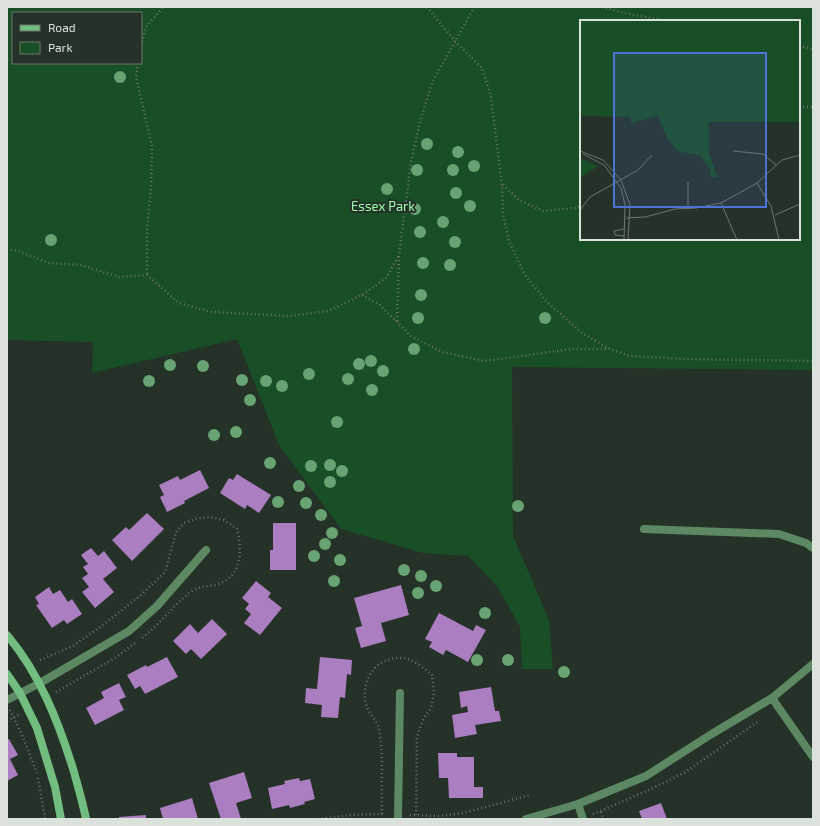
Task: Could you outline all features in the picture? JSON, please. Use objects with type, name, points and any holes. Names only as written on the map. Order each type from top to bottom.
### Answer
[{"type":"street","points":[[644,529],[779,534],[806,543],[813,548]]},
{"type":"street","points":[[7,700],[40,683],[129,631],[157,606],[206,550]]},
{"type":"street","points":[[7,635],[40,683],[61,733],[81,796],[86,819]]},
{"type":"street","points":[[526,819],[578,804],[646,776],[772,698],[813,664]]},
{"type":"street","points":[[7,674],[20,693],[37,728],[55,787],[61,819]]},
{"type":"street","points":[[398,819],[400,693]]},
{"type":"street","points":[[772,698],[813,757]]},
{"type":"street","points":[[578,804],[583,819]]},
{"type":"path","points":[[142,42],[146,27],[163,7]]},
{"type":"path","points":[[427,7],[455,41],[482,68],[491,97],[502,185],[503,214],[509,241],[525,276],[546,301],[582,332],[610,349],[630,356],[686,359],[813,361]]},
{"type":"path","points":[[396,321],[399,255],[411,162],[420,121],[433,81],[474,7]]},
{"type":"path","points":[[602,7],[633,15],[662,20]]},
{"type":"path","points":[[800,46],[813,49]]},
{"type":"path","points":[[138,64],[136,77],[152,146],[151,188],[147,228],[147,276]]},
{"type":"path","points":[[800,107],[813,107]]},
{"type":"path","points":[[502,185],[519,200],[543,211],[580,206]]},
{"type":"path","points":[[7,249],[18,251],[49,263],[81,266],[118,277],[147,276],[179,303],[211,312],[290,316],[328,311],[362,295],[386,278],[399,255]]},
{"type":"path","points":[[362,295],[379,304],[411,336],[442,352],[485,361],[572,349],[610,349]]},
{"type":"path","points":[[7,721],[14,718],[23,737],[38,777],[45,819]]},
{"type":"path","points":[[604,819],[601,812],[684,773],[762,720]]},
{"type":"path","points":[[416,816],[439,816],[463,813],[530,795]]},
{"type":"path","points":[[318,819],[350,815],[382,814]]},
{"type":"green space","name":"Essex Park","points":[[7,7],[813,7],[813,370],[512,367],[513,536],[549,620],[553,669],[522,669],[520,627],[497,586],[468,556],[423,553],[341,529],[279,445],[237,339],[92,373],[93,342],[7,340]]},
{"type":"building","points":[[200,470],[209,488],[167,512],[160,497],[164,495],[159,485],[178,476],[180,480]]},
{"type":"building","points":[[237,474],[271,495],[259,513],[247,505],[245,509],[220,493],[229,478],[233,480]]},
{"type":"building","points":[[147,513],[164,529],[132,561],[112,540],[126,527],[129,530]]},
{"type":"building","points":[[273,523],[296,523],[296,570],[270,570],[270,550],[273,550]]},
{"type":"building","points":[[91,548],[98,556],[104,551],[117,568],[103,579],[114,592],[95,608],[82,592],[89,587],[82,578],[88,574],[83,567],[88,564],[81,555]]},
{"type":"building","points":[[256,581],[271,593],[268,597],[282,608],[260,635],[244,623],[251,614],[245,609],[249,604],[242,598]]},
{"type":"building","points":[[401,585],[409,615],[381,623],[386,641],[361,648],[355,628],[362,626],[354,598]]},
{"type":"building","points":[[49,587],[53,594],[60,590],[68,602],[72,599],[82,614],[67,624],[64,620],[52,628],[36,605],[39,604],[35,597]]},
{"type":"building","points":[[439,613],[473,631],[476,625],[486,630],[468,662],[446,650],[443,655],[429,647],[432,642],[425,639]]},
{"type":"building","points":[[212,619],[227,634],[201,659],[191,649],[186,654],[173,641],[190,624],[198,633]]},
{"type":"building","points":[[167,657],[178,677],[145,694],[140,686],[135,689],[127,675],[146,665],[147,667]]},
{"type":"building","points":[[320,657],[352,660],[351,675],[347,674],[345,698],[340,697],[338,718],[321,717],[322,705],[305,703],[306,688],[317,689]]},
{"type":"building","points":[[119,683],[126,697],[119,700],[124,710],[95,725],[86,708],[104,698],[101,692]]},
{"type":"building","points":[[491,687],[495,711],[499,711],[501,721],[475,725],[477,734],[455,738],[452,715],[468,712],[467,706],[461,708],[459,692]]},
{"type":"building","points":[[9,739],[18,755],[10,759],[18,775],[7,781],[7,740]]},
{"type":"building","points":[[438,753],[457,753],[457,757],[474,757],[474,787],[483,787],[483,798],[449,798],[448,778],[439,778]]},
{"type":"building","points":[[244,772],[252,798],[236,803],[241,819],[221,819],[209,783]]},
{"type":"building","points":[[299,778],[300,781],[310,779],[315,799],[304,802],[305,804],[290,808],[289,805],[272,809],[268,788],[285,784],[284,781]]},
{"type":"building","points":[[192,798],[198,819],[163,819],[160,808]]},
{"type":"building","points":[[661,803],[667,819],[642,819],[639,811]]},
{"type":"building","points":[[146,815],[146,819],[119,819],[119,817]]}]
